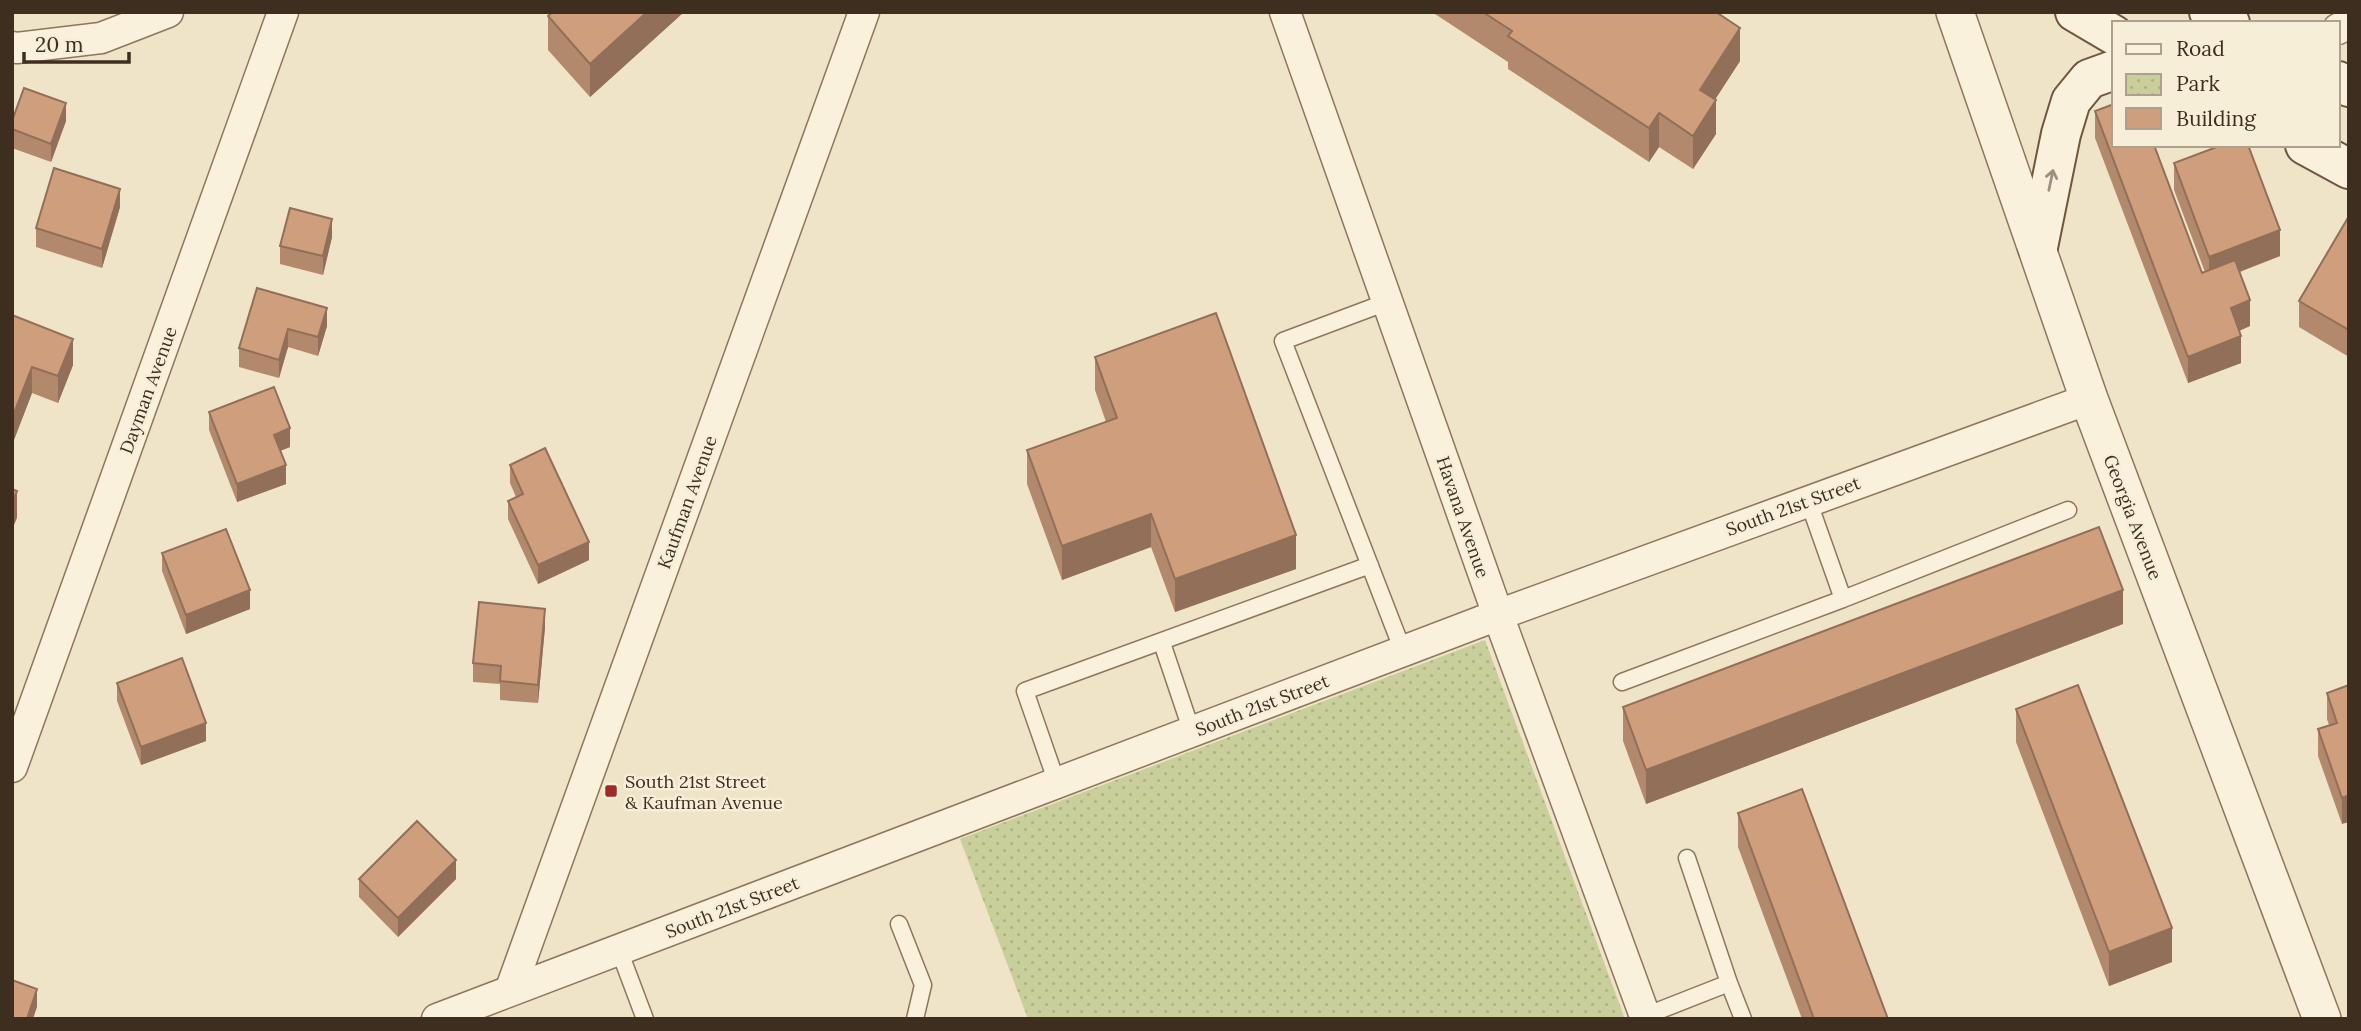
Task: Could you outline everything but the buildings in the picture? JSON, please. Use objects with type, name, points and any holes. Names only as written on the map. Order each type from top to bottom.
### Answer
[{"type":"main road","points":[[2075,12],[2112,34]]},
{"type":"main road","points":[[2209,12],[2226,21]]},
{"type":"main road","points":[[2038,247],[2061,134],[2071,101],[2089,79],[2112,71]]},
{"type":"main road","points":[[2309,147],[2349,169]]},
{"type":"street","points":[[12,47],[101,38],[168,12]]},
{"type":"street","name":"Dayman Avenue","points":[[12,767],[284,12]]},
{"type":"street","name":"Kaufman Avenue","points":[[510,991],[864,12]]},
{"type":"street","name":"Havana Avenue","points":[[1285,12],[1498,615],[1646,1017]]},
{"type":"street","name":"Georgia Avenue","points":[[1955,12],[2089,399],[2322,1019]]},
{"type":"street","name":"South 21st Street","points":[[437,1019],[1498,615],[2089,399]]},
{"type":"lane","points":[[1387,302],[1283,341],[1403,651]]},
{"type":"lane","points":[[1808,500],[1843,599]]},
{"type":"lane","points":[[1622,682],[2068,510]]},
{"type":"lane","points":[[1057,783],[1025,691],[1370,565]]},
{"type":"lane","points":[[1162,643],[1192,732]]},
{"type":"lane","points":[[1686,858],[1743,1019]]},
{"type":"lane","points":[[899,924],[923,985],[915,1019]]},
{"type":"lane","points":[[619,950],[645,1019]]},
{"type":"lane","points":[[1646,1017],[1729,983]]},
{"type":"green space","points":[[1485,640],[1625,1019],[1028,1019],[960,839]]},
{"type":"place","name":"South 21st Street & Kaufman Avenue","points":[[611,791]]}]
